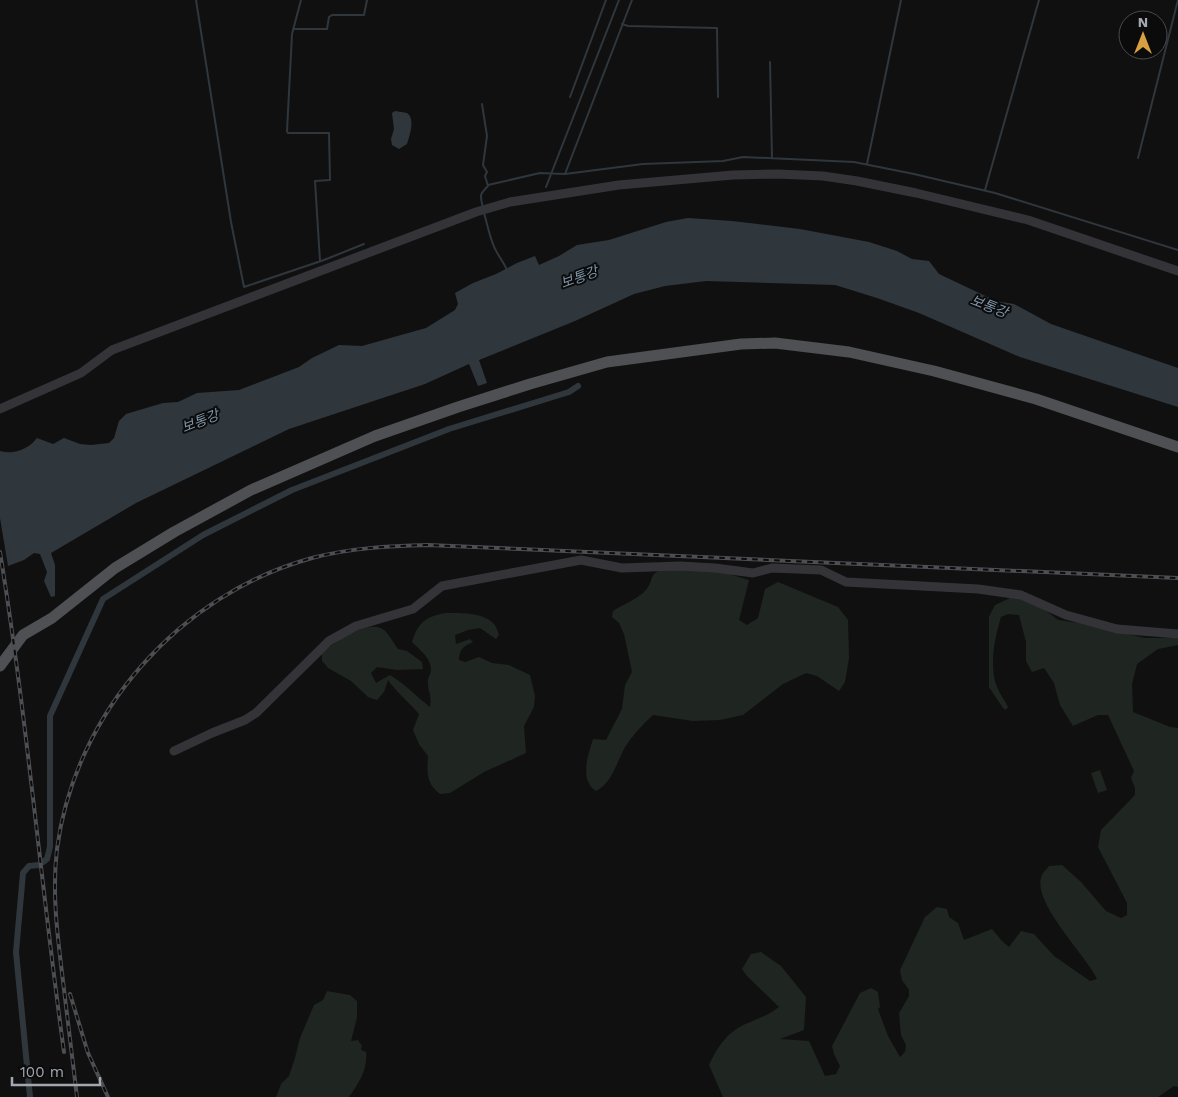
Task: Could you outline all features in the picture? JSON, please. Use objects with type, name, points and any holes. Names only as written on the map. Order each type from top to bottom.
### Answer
[{"type":"main road","points":[[0,666],[23,635],[52,618],[115,568],[174,532],[252,490],[375,436],[530,384],[607,362],[741,344],[774,343],[849,352],[916,366],[1036,399],[1178,447]]},
{"type":"street","points":[[0,409],[81,373],[112,350],[476,212],[510,202],[620,185],[733,175],[778,174],[823,176],[857,181],[972,205],[1028,220],[1178,270]]},
{"type":"street","points":[[174,752],[212,733],[245,720],[256,713],[329,641],[343,632],[356,626],[413,609],[442,586],[581,560],[622,568],[680,566],[716,568],[753,574],[772,568],[821,570],[846,582],[978,588],[1021,595],[1066,616],[1117,629],[1178,634]]},
{"type":"shaded area","points":[[673,568],[719,571],[749,580],[739,620],[747,625],[758,618],[765,589],[778,582],[838,607],[848,620],[849,658],[845,682],[839,691],[817,676],[806,673],[783,684],[743,715],[720,720],[693,721],[653,715],[631,738],[614,772],[606,783],[596,791],[591,786],[586,774],[591,745],[593,739],[606,740],[622,709],[625,685],[632,672],[624,634],[619,623],[612,617],[613,611],[644,592],[652,576],[658,571]]},
{"type":"shaded area","points":[[1010,598],[1023,599],[1043,608],[1058,620],[1145,638],[1178,638],[1178,645],[1158,649],[1137,664],[1132,684],[1133,712],[1170,727],[1178,728],[1178,1087],[1174,1086],[1158,1097],[723,1097],[709,1065],[716,1052],[724,1040],[735,1030],[779,1007],[742,969],[751,954],[761,952],[781,966],[806,997],[804,1030],[780,1039],[809,1041],[825,1076],[836,1074],[840,1066],[832,1046],[860,993],[871,988],[878,992],[880,1007],[878,1009],[888,1036],[900,1057],[905,1052],[906,1045],[901,1035],[899,1013],[909,996],[909,990],[902,980],[900,970],[925,917],[937,907],[947,909],[949,917],[958,923],[964,940],[992,929],[1009,947],[1021,931],[1034,934],[1054,956],[1090,981],[1097,979],[1051,913],[1040,886],[1042,875],[1049,866],[1062,865],[1081,882],[1106,911],[1121,918],[1127,915],[1127,903],[1098,847],[1101,830],[1135,795],[1135,788],[1131,778],[1134,771],[1108,715],[1098,715],[1073,726],[1060,705],[1054,683],[1044,668],[1032,672],[1026,661],[1026,642],[1019,615],[1008,614],[1001,617],[995,641],[993,657],[995,681],[1008,707],[1006,710],[1003,708],[989,687],[989,617],[995,605]]},
{"type":"shaded area","points":[[446,613],[471,614],[484,617],[494,624],[499,635],[496,639],[480,628],[455,635],[456,644],[470,639],[473,642],[463,648],[459,660],[465,662],[479,657],[492,663],[509,665],[530,675],[535,696],[534,707],[524,726],[526,753],[484,772],[450,793],[440,794],[430,782],[428,756],[419,744],[413,730],[419,714],[388,680],[384,692],[377,700],[368,697],[351,681],[328,668],[322,661],[322,654],[342,638],[361,629],[377,627],[384,630],[398,649],[407,651],[422,662],[423,669],[397,670],[377,667],[371,673],[376,683],[390,675],[430,707],[431,699],[428,678],[431,671],[430,663],[412,642],[417,629],[424,621]]},
{"type":"shaded area","points":[[1100,770],[1107,790],[1098,793],[1091,773]]},
{"type":"shaded area","points":[[327,991],[350,995],[357,1001],[357,1017],[351,1041],[358,1040],[362,1046],[361,1050],[366,1052],[366,1064],[362,1076],[349,1097],[276,1097],[281,1084],[289,1076],[300,1038],[314,1005],[323,1000]]},
{"type":"water","points":[[395,111],[407,113],[411,119],[407,144],[399,149],[392,145],[391,139],[394,129],[392,113]]},
{"type":"water","name":"보통강","points":[[688,218],[800,229],[869,242],[897,251],[912,259],[929,261],[939,274],[996,301],[1014,304],[1051,324],[1178,368],[1178,407],[1020,357],[919,313],[835,285],[706,281],[665,286],[634,294],[575,321],[479,360],[487,383],[478,386],[469,364],[425,384],[289,429],[136,503],[51,553],[55,565],[55,596],[51,597],[44,581],[47,572],[40,554],[34,553],[24,560],[8,566],[0,518],[0,451],[16,452],[30,445],[37,438],[53,444],[64,438],[80,444],[109,443],[114,438],[119,421],[126,414],[163,403],[178,402],[197,393],[239,390],[299,367],[312,358],[339,345],[362,346],[426,328],[455,310],[458,304],[455,293],[517,263],[535,256],[539,265],[577,245],[609,240],[666,222]]},
{"type":"waterway","points":[[196,0],[231,222],[244,287],[324,260],[364,244]]},
{"type":"waterway","points":[[301,0],[292,34],[287,131],[288,133],[329,133],[330,180],[315,181],[320,261]]},
{"type":"waterway","points":[[294,29],[327,29],[329,17],[332,15],[364,15],[367,0]]},
{"type":"waterway","points":[[570,97],[606,0]]},
{"type":"waterway","points":[[546,187],[619,0]]},
{"type":"waterway","points":[[565,174],[632,0]]},
{"type":"waterway","points":[[867,164],[901,0]]},
{"type":"waterway","points":[[985,190],[1039,0]]},
{"type":"waterway","points":[[1138,158],[1178,0]]},
{"type":"waterway","points":[[622,24],[628,26],[717,28],[718,97]]},
{"type":"waterway","points":[[770,62],[772,158]]},
{"type":"waterway","points":[[482,104],[487,136],[483,165],[487,172],[485,176],[488,186],[481,196],[483,208]]},
{"type":"waterway","points":[[488,185],[540,173],[565,174],[643,164],[723,161],[743,157],[854,162],[995,193],[1178,250]]},
{"type":"waterway","points":[[484,213],[494,247],[507,270]]},
{"type":"waterway","points":[[43,862],[47,859],[50,847],[50,716],[103,599],[203,535],[292,490],[449,429],[569,392],[578,386]]},
{"type":"waterway","points":[[30,1097],[16,952],[23,873],[29,866],[39,865]]},
{"type":"railway","points":[[77,1097],[58,942],[55,896],[57,849],[68,799],[86,751],[111,706],[142,666],[178,630],[219,599],[264,575],[312,558],[341,552],[384,547],[428,545],[1178,578]]},
{"type":"railway","points":[[0,552],[10,614],[64,1052]]},
{"type":"railway","points":[[70,994],[88,1053],[108,1097]]}]
